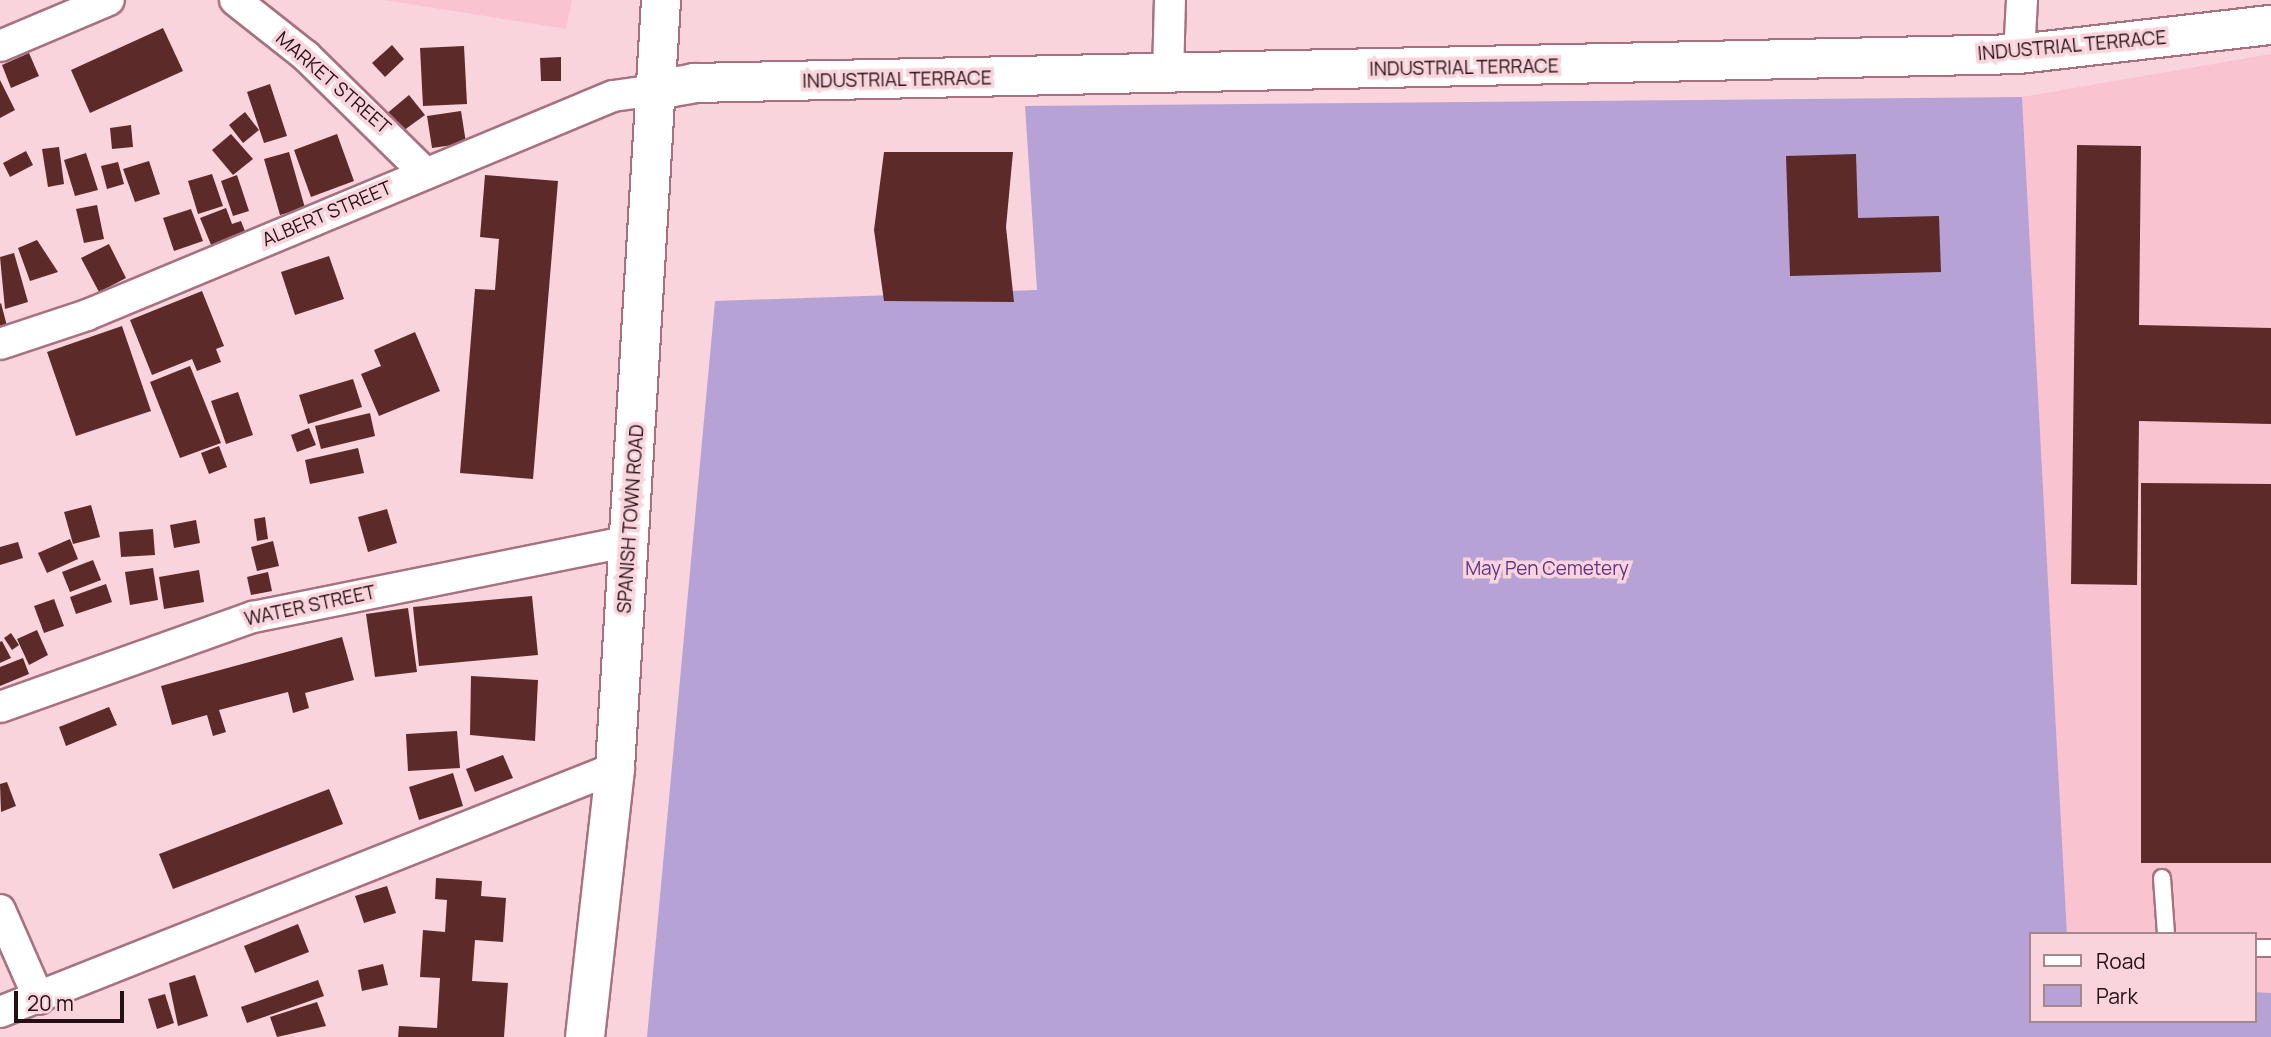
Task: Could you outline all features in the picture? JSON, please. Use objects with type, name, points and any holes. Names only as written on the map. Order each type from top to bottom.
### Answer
[{"type":"street","points":[[0,46],[109,0]]},
{"type":"street","name":"MARKET STREET","points":[[235,0],[306,56],[425,173]]},
{"type":"street","name":"SPANISH TOWN ROAD","points":[[585,1037],[615,768],[662,0]]},
{"type":"street","points":[[1168,75],[1170,0]]},
{"type":"street","points":[[2019,54],[2022,0]]},
{"type":"street","name":"INDUSTRIAL TERRACE","points":[[656,90],[694,83],[1168,75],[2019,54],[2271,25]]},
{"type":"street","name":"ALBERT STREET","points":[[0,344],[87,315],[613,96],[656,90]]},
{"type":"street","name":"WATER STREET","points":[[0,707],[253,617],[630,541]]},
{"type":"street","points":[[0,1012],[39,999],[615,768]]},
{"type":"street","points":[[0,910],[39,999]]},
{"type":"lane","points":[[2162,878],[2166,932]]},
{"type":"shaded area","points":[[385,0],[572,0],[566,29]]},
{"type":"shaded area","points":[[2271,54],[2271,993],[2257,992],[2257,932],[2067,932],[2022,97]]},
{"type":"green space","name":"May Pen Cemetery","points":[[2022,97],[2067,932],[2030,932],[2030,1023],[2257,1023],[2257,992],[2271,993],[2271,1037],[647,1037],[715,301],[1037,290],[1025,106]]},
{"type":"building","points":[[163,28],[183,71],[90,113],[71,70]]},
{"type":"building","points":[[392,45],[404,59],[385,77],[372,63]]},
{"type":"building","points":[[464,46],[467,104],[423,106],[420,48]]},
{"type":"building","points":[[29,53],[39,76],[11,88],[2,65]]},
{"type":"building","points":[[561,57],[561,81],[541,81],[540,58]]},
{"type":"building","points":[[0,80],[15,110],[0,118]]},
{"type":"building","points":[[270,84],[287,136],[264,143],[247,92]]},
{"type":"building","points":[[409,95],[425,115],[396,136],[379,120]]},
{"type":"building","points":[[461,111],[466,143],[432,148],[427,116]]},
{"type":"building","points":[[245,112],[259,130],[243,143],[229,125]]},
{"type":"building","points":[[131,125],[133,147],[112,149],[110,128]]},
{"type":"building","points":[[231,134],[253,159],[233,175],[212,150]]},
{"type":"building","points":[[337,134],[354,181],[311,197],[294,150]]},
{"type":"building","points":[[2077,145],[2141,146],[2139,325],[2271,328],[2271,424],[2139,421],[2137,585],[2071,584]]},
{"type":"building","points":[[59,147],[64,184],[48,187],[42,149]]},
{"type":"building","points":[[26,151],[33,165],[10,177],[3,163]]},
{"type":"building","points":[[289,152],[305,208],[280,215],[264,159]]},
{"type":"building","points":[[884,152],[1013,152],[1006,227],[1014,302],[884,301],[874,230]]},
{"type":"building","points":[[86,153],[98,190],[75,196],[64,160]]},
{"type":"building","points":[[1856,154],[1858,218],[1939,216],[1941,272],[1790,276],[1786,156]]},
{"type":"building","points":[[149,161],[160,194],[135,202],[123,169]]},
{"type":"building","points":[[118,162],[124,184],[107,189],[101,166]]},
{"type":"building","points":[[212,174],[223,206],[198,214],[188,181]]},
{"type":"building","points":[[237,175],[249,211],[233,216],[221,181]]},
{"type":"building","points":[[485,175],[558,181],[533,479],[460,473],[475,289],[495,290],[499,239],[480,237]]},
{"type":"building","points":[[97,205],[104,239],[84,243],[76,209]]},
{"type":"building","points":[[226,208],[232,224],[241,221],[248,239],[214,252],[200,218]]},
{"type":"building","points":[[191,209],[203,241],[174,251],[163,218]]},
{"type":"building","points":[[37,240],[58,272],[30,281],[18,248]]},
{"type":"building","points":[[109,244],[126,278],[99,292],[81,258]]},
{"type":"building","points":[[14,253],[28,302],[5,309],[0,257]]},
{"type":"building","points":[[329,256],[344,299],[295,315],[281,272]]},
{"type":"building","points":[[202,291],[224,346],[216,349],[221,362],[197,371],[192,359],[152,375],[130,320]]},
{"type":"building","points":[[0,304],[7,326],[0,329]]},
{"type":"building","points":[[122,326],[151,411],[76,436],[47,352]]},
{"type":"building","points":[[415,332],[440,391],[379,416],[361,374],[381,366],[374,350]]},
{"type":"building","points":[[190,366],[221,443],[180,458],[150,382]]},
{"type":"building","points":[[353,379],[362,407],[308,424],[299,395]]},
{"type":"building","points":[[238,392],[253,435],[226,444],[211,401]]},
{"type":"building","points":[[370,413],[375,436],[321,449],[315,426]]},
{"type":"building","points":[[309,428],[316,445],[297,452],[291,435]]},
{"type":"building","points":[[219,446],[227,467],[209,474],[201,453]]},
{"type":"building","points":[[358,448],[364,473],[310,484],[305,460]]},
{"type":"building","points":[[2141,483],[2271,484],[2271,863],[2141,863]]},
{"type":"building","points":[[91,505],[100,537],[73,544],[64,512]]},
{"type":"building","points":[[387,509],[397,543],[368,552],[358,517]]},
{"type":"building","points":[[265,517],[268,539],[257,541],[254,519]]},
{"type":"building","points":[[196,520],[200,543],[174,548],[170,525]]},
{"type":"building","points":[[153,529],[155,555],[121,557],[119,532]]},
{"type":"building","points":[[70,539],[78,559],[47,573],[38,553]]},
{"type":"building","points":[[273,541],[279,566],[257,571],[251,547]]},
{"type":"building","points":[[18,542],[23,558],[0,565],[0,547]]},
{"type":"building","points":[[93,560],[101,580],[70,592],[62,572]]},
{"type":"building","points":[[153,568],[158,600],[130,605],[125,572]]},
{"type":"building","points":[[199,570],[204,602],[164,609],[159,577]]},
{"type":"building","points":[[268,572],[272,591],[251,595],[247,577]]},
{"type":"building","points":[[106,584],[112,602],[76,614],[70,597]]},
{"type":"building","points":[[532,596],[538,655],[419,666],[413,607]]},
{"type":"building","points":[[54,599],[64,626],[44,633],[34,606]]},
{"type":"building","points":[[408,608],[417,672],[375,677],[366,614]]},
{"type":"building","points":[[37,630],[48,655],[29,665],[17,639]]},
{"type":"building","points":[[11,633],[19,645],[12,650],[4,638]]},
{"type":"building","points":[[342,637],[354,680],[305,693],[309,708],[293,713],[288,692],[219,710],[226,732],[213,736],[207,715],[172,725],[161,686]]},
{"type":"building","points":[[2,641],[11,658],[0,663],[0,642]]},
{"type":"building","points":[[23,658],[29,674],[0,686],[0,667]]},
{"type":"building","points":[[471,676],[538,680],[535,741],[470,735]]},
{"type":"building","points":[[109,707],[117,725],[66,746],[59,727]]},
{"type":"building","points":[[457,731],[460,768],[408,771],[406,734]]},
{"type":"building","points":[[503,755],[513,778],[475,792],[466,769]]},
{"type":"building","points":[[453,773],[463,806],[419,820],[409,787]]},
{"type":"building","points":[[7,782],[16,806],[1,812],[0,784]]},
{"type":"building","points":[[329,789],[343,824],[173,889],[159,854]]},
{"type":"building","points":[[436,878],[482,881],[481,896],[506,898],[503,942],[475,940],[472,981],[508,983],[504,1037],[398,1037],[399,1026],[437,1028],[440,978],[420,977],[423,930],[445,932],[447,900],[435,899]]},
{"type":"building","points":[[387,886],[396,913],[364,923],[355,896]]},
{"type":"building","points":[[298,924],[309,952],[255,973],[244,946]]},
{"type":"building","points":[[383,964],[388,985],[362,991],[358,970]]},
{"type":"building","points":[[195,975],[208,1016],[178,1026],[169,983]]},
{"type":"building","points":[[318,980],[324,996],[247,1023],[241,1007]]},
{"type":"building","points":[[165,994],[174,1023],[157,1029],[148,999]]},
{"type":"building","points":[[317,1002],[326,1026],[277,1037],[270,1017]]}]
